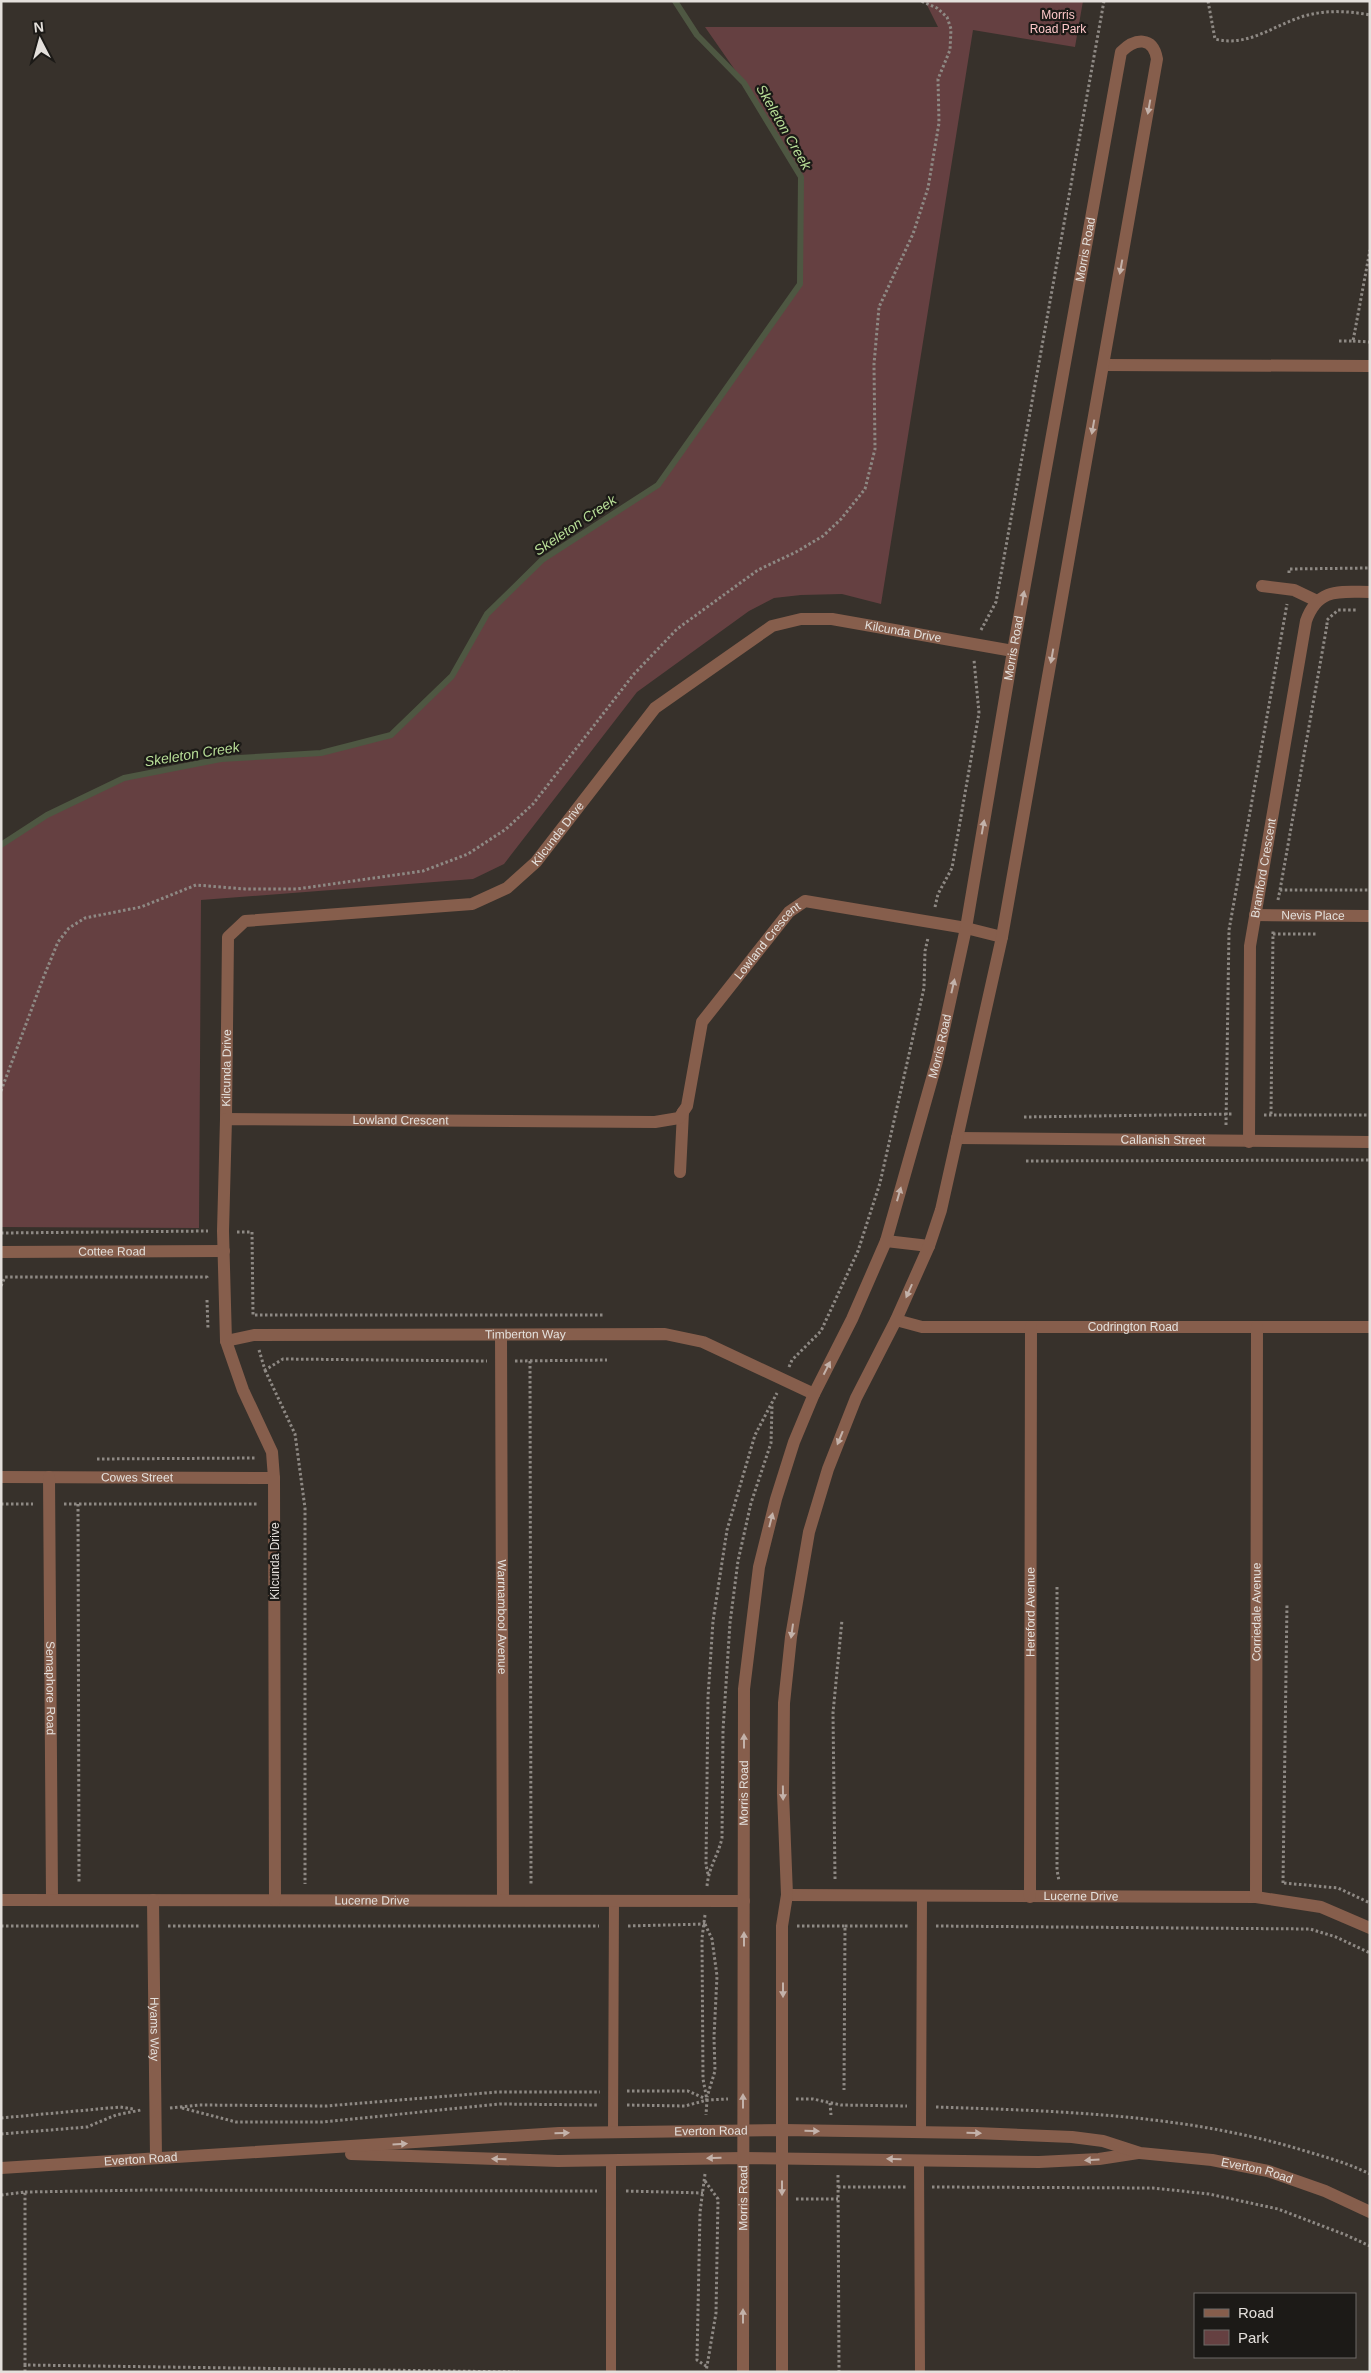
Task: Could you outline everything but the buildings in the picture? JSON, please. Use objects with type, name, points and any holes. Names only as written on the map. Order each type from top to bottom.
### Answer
[{"type":"street","name":"Morris Road","points":[[743,2372],[744,1689],[751,1618],[759,1567],[776,1499],[794,1442],[814,1394],[852,1319],[886,1241],[936,1061],[966,928],[1013,652],[1121,52],[1128,45],[1143,41],[1152,45],[1158,59],[1104,365]]},
{"type":"street","points":[[782,2372],[782,1926],[787,1896],[783,1793],[784,1703],[799,1583],[809,1532],[828,1469],[856,1398],[896,1320],[930,1246],[941,1210],[1002,937],[1104,365],[1370,366]]},
{"type":"street","points":[[1262,586],[1294,590],[1317,601],[1327,594],[1338,592],[1370,592]]},
{"type":"street","name":"Bramford Crescent","points":[[1249,1142],[1249,959],[1306,621],[1317,601]]},
{"type":"street","name":"Kilcunda Drive","points":[[226,1119],[228,936],[245,922],[472,904],[507,888],[536,862],[655,708],[772,626],[800,619],[832,619],[1013,652]]},
{"type":"street","name":"Lowland Crescent","points":[[226,1119],[655,1122],[679,1118],[687,1106],[702,1022],[789,912],[805,901],[966,928],[1002,937]]},
{"type":"street","name":"Nevis Place","points":[[1255,915],[1370,916]]},
{"type":"street","name":"Lowland Crescent","points":[[680,1172],[683,1112]]},
{"type":"street","points":[[223,1231],[226,1119]]},
{"type":"street","name":"Callanish Street","points":[[957,1138],[1370,1142]]},
{"type":"street","name":"Kilcunda Drive","points":[[223,1231],[226,1341],[243,1390],[272,1452],[274,1478],[275,1900]]},
{"type":"street","points":[[886,1241],[930,1246]]},
{"type":"street","name":"Cottee Road","points":[[1,1252],[224,1251]]},
{"type":"street","name":"Codrington Road","points":[[896,1320],[922,1327],[1370,1327]]},
{"type":"street","name":"Hereford Avenue","points":[[1030,1897],[1031,1327]]},
{"type":"street","name":"Corriedale Avenue","points":[[1256,1897],[1257,1327]]},
{"type":"street","name":"Timberton Way","points":[[226,1341],[254,1335],[665,1334],[703,1342],[814,1394]]},
{"type":"street","name":"Warrnambool Avenue","points":[[501,1335],[503,1900]]},
{"type":"street","name":"Cowes Street","points":[[1,1477],[274,1478]]},
{"type":"street","name":"Semaphore Road","points":[[49,1477],[52,1899]]},
{"type":"street","name":"Lucerne Drive","points":[[787,1896],[1256,1897],[1321,1907],[1370,1928]]},
{"type":"street","name":"Lucerne Drive","points":[[1,1900],[744,1901]]},
{"type":"street","name":"Hyams Way","points":[[153,1900],[156,2158]]},
{"type":"street","name":"Everton Road","points":[[1,2168],[281,2152],[559,2133],[783,2130],[921,2132],[1072,2137],[1102,2141],[1140,2153],[1212,2160],[1268,2171],[1326,2191],[1370,2212]]},
{"type":"street","name":"Everton Road","points":[[281,2152],[558,2161],[783,2158],[1071,2161],[1140,2153]]},
{"type":"lane","points":[[921,2132],[922,1896]]},
{"type":"lane","points":[[613,2132],[614,1900]]},
{"type":"lane","points":[[611,2160],[611,2372]]},
{"type":"lane","points":[[919,2160],[920,2372]]},
{"type":"path","points":[[1,1091],[55,950],[68,928],[85,918],[141,907],[196,885],[245,889],[297,889],[423,871],[468,854],[506,829],[533,804],[634,674],[677,629],[758,570],[796,552],[823,536],[841,519],[865,489],[875,449],[874,364],[879,308],[913,234],[928,188],[939,123],[938,79],[950,50],[951,28],[947,17],[936,8],[921,1]]},
{"type":"path","points":[[978,635],[996,602],[1104,1]]},
{"type":"path","points":[[1208,1],[1215,39],[1222,41],[1245,40],[1306,16],[1326,11],[1370,15]]},
{"type":"path","points":[[1353,341],[1370,250]]},
{"type":"path","points":[[1338,340],[1370,342]]},
{"type":"path","points":[[1271,1115],[1274,915],[1327,625]]},
{"type":"path","points":[[938,894],[952,868],[979,713],[974,664]]},
{"type":"path","points":[[1280,890],[1370,890]]},
{"type":"path","points":[[792,1360],[821,1331],[858,1251],[880,1183],[906,1071],[924,988],[925,951]]},
{"type":"path","points":[[1024,1117],[1249,1114],[1370,1115]]},
{"type":"path","points":[[1026,1161],[1370,1160]]},
{"type":"path","points":[[1,1233],[252,1232],[254,1335],[265,1370],[295,1434],[305,1508],[305,1884]]},
{"type":"path","points":[[1,1286],[3,1277],[207,1277],[207,1286]]},
{"type":"path","points":[[207,1296],[209,1331]]},
{"type":"path","points":[[253,1315],[605,1316]]},
{"type":"path","points":[[265,1370],[283,1359],[607,1360]]},
{"type":"path","points":[[530,1361],[531,1884]]},
{"type":"path","points":[[708,1874],[706,1866],[708,1697],[713,1621],[727,1530],[755,1436],[772,1403]]},
{"type":"path","points":[[90,1459],[256,1458],[253,1450]]},
{"type":"path","points":[[1,1504],[274,1505]]},
{"type":"path","points":[[78,1504],[79,1884]]},
{"type":"path","points":[[1057,1587],[1057,1870],[1059,1882]]},
{"type":"path","points":[[1283,1883],[1287,1603]]},
{"type":"path","points":[[835,1882],[833,1713],[842,1620]]},
{"type":"path","points":[[1,1926],[614,1926],[705,1924]]},
{"type":"path","points":[[705,1924],[712,1939],[717,1976],[714,2037],[716,2071],[707,2100]]},
{"type":"path","points":[[705,1924],[702,1938],[702,2070],[707,2100]]},
{"type":"path","points":[[782,1926],[1310,1928],[1336,1937],[1370,1953]]},
{"type":"path","points":[[844,2090],[845,1926]]},
{"type":"path","points":[[688,2091],[707,2100],[685,2106],[500,2104],[322,2122],[236,2122],[182,2108],[200,2105],[326,2106],[498,2092],[688,2091]]},
{"type":"path","points":[[830,2103],[833,2131]]},
{"type":"path","points":[[1,2118],[120,2107],[136,2110],[116,2114],[101,2122],[86,2126],[1,2134]]},
{"type":"path","points":[[838,2159],[839,2372]]},
{"type":"path","points":[[706,2366],[697,2360],[700,2212],[705,2181],[718,2199],[716,2313],[706,2372]]},
{"type":"path","points":[[838,2187],[1153,2188],[1209,2194],[1278,2209],[1370,2246]]},
{"type":"path","points":[[1,2195],[25,2192],[268,2190],[703,2193]]},
{"type":"path","points":[[25,2192],[25,2372]]},
{"type":"path","points":[[25,2365],[519,2372]]},
{"type":"green space","name":"Morris Road Park","points":[[925,1],[1083,1],[1075,47],[973,30],[881,604],[842,594],[801,595],[774,598],[749,611],[637,692],[504,864],[473,879],[201,900],[199,1228],[1,1227],[1,845],[47,815],[124,778],[221,759],[321,753],[391,735],[452,676],[487,614],[542,560],[658,485],[800,284],[801,177],[744,83],[705,27],[938,27]]},
{"type":"waterway","name":"Skeleton Creek","points":[[1,845],[47,815],[124,778],[221,759],[321,753],[391,735],[452,676],[487,614],[542,560],[658,485],[800,284],[801,177],[744,83],[697,35],[675,1]]}]
